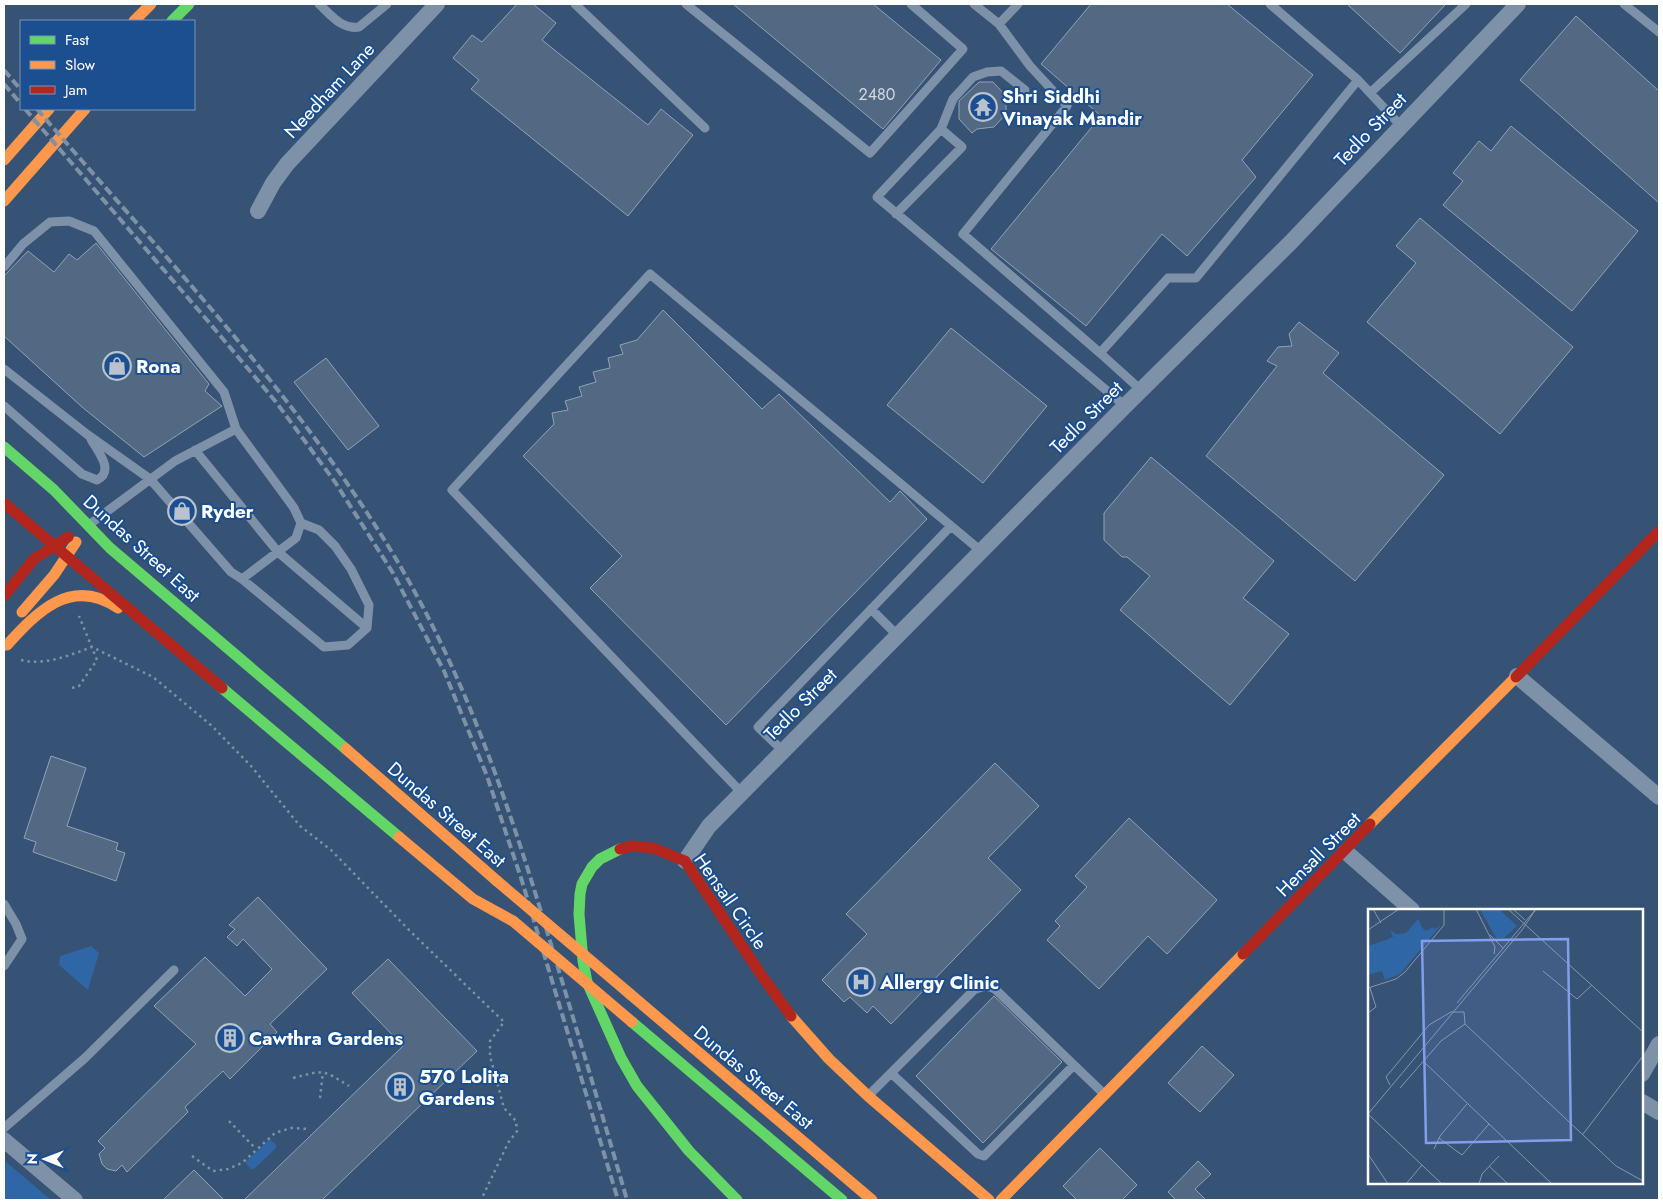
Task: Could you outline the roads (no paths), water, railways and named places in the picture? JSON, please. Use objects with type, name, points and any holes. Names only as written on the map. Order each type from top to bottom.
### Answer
[{"type":"main road","points":[[135,20],[151,4]]},
{"type":"main road","points":[[173,20],[189,4]]},
{"type":"main road","points":[[4,160],[48,110]]},
{"type":"main road","points":[[4,202],[84,110]]},
{"type":"main road","name":"Dundas Street East","points":[[4,447],[54,490],[110,548],[872,1200]]},
{"type":"main road","name":"Dundas Street East","points":[[4,504],[337,786],[474,898],[513,921],[842,1200]]},
{"type":"main road","points":[[4,596],[34,559],[88,525]]},
{"type":"main road","points":[[14,620],[54,575],[88,525]]},
{"type":"main road","name":"Hensall Street","points":[[1001,1200],[1346,852],[1659,531]]},
{"type":"main road","points":[[4,645],[7,645],[48,604],[70,596],[84,596],[108,601],[158,640],[172,646]]},
{"type":"main road","name":"Hensall Circle","points":[[737,1200],[695,1157],[642,1094],[624,1064],[586,977],[577,912],[578,899],[581,887],[591,867],[613,851],[640,845],[658,848],[685,860],[764,979],[800,1027],[829,1060],[989,1200]]},
{"type":"street","name":"Tedlo Street","points":[[685,860],[709,826],[742,792],[1124,406],[1291,242],[1518,4]]},
{"type":"street","name":"Needham Lane","points":[[258,211],[273,183],[287,164],[429,6]]},
{"type":"street","points":[[1517,676],[1659,797]]},
{"type":"street","points":[[1346,852],[1411,909]]},
{"type":"street","points":[[1643,1072],[1659,1044]]},
{"type":"street","points":[[1643,1103],[1659,1112]]},
{"type":"street","points":[[4,1140],[75,1200]]},
{"type":"lane","points":[[320,4],[346,27],[353,28],[359,27],[387,4]]},
{"type":"lane","points":[[575,4],[705,128]]},
{"type":"lane","points":[[686,4],[870,153],[963,49],[911,4]]},
{"type":"lane","points":[[974,4],[999,24],[1030,66],[1067,106],[963,234],[1141,390]]},
{"type":"lane","points":[[999,24],[1018,4]]},
{"type":"lane","points":[[1270,4],[1358,80],[1401,126]]},
{"type":"lane","points":[[1370,93],[1466,4]]},
{"type":"lane","points":[[1624,4],[1659,32]]},
{"type":"lane","points":[[1025,90],[1001,71],[987,72],[973,77],[953,99],[941,129],[877,197],[1124,406]]},
{"type":"lane","points":[[1100,353],[1168,278],[1196,278],[1358,80]]},
{"type":"lane","points":[[896,214],[962,147],[941,129]]},
{"type":"lane","points":[[4,267],[23,244],[50,222],[69,221],[94,230],[224,392],[236,428],[294,508],[302,523],[319,530],[335,546],[351,569],[370,605],[367,628],[348,645],[324,647],[231,572],[150,479],[88,435],[7,372],[4,383]]},
{"type":"lane","points":[[742,792],[452,490],[650,274],[981,550]]},
{"type":"lane","points":[[4,406],[82,474],[97,480],[106,473],[104,462],[88,435]]},
{"type":"lane","points":[[88,525],[175,461],[236,428]]},
{"type":"lane","points":[[195,450],[278,552],[367,628]]},
{"type":"lane","points":[[242,579],[296,538],[302,523]]},
{"type":"lane","points":[[783,751],[758,726],[951,526]]},
{"type":"lane","points":[[871,609],[897,635]]},
{"type":"lane","points":[[4,904],[22,938],[4,966]]},
{"type":"lane","points":[[4,1128],[84,1058],[174,970]]},
{"type":"lane","points":[[868,1096],[974,990],[983,986],[995,989],[1105,1095]]},
{"type":"lane","points":[[891,1073],[978,1154],[984,1156],[1074,1065]]},
{"type":"railway","points":[[4,70],[20,89]]},
{"type":"railway","points":[[4,84],[20,103]]},
{"type":"railway","points":[[26,110],[276,402],[335,482],[393,573],[444,671],[487,776],[522,881],[618,1200]]},
{"type":"railway","points":[[38,110],[181,274],[274,385],[360,503],[399,564],[424,610],[447,657],[488,753],[522,851],[627,1200]]},
{"type":"place","name":"Shri Siddhi Vinayak Mandir","points":[[983,107]]},
{"type":"place","name":"Rona","points":[[117,366]]},
{"type":"place","name":"Ryder","points":[[182,511]]},
{"type":"place","name":"Allergy Clinic","points":[[861,982]]},
{"type":"place","name":"Cawthra Gardens","points":[[230,1038]]},
{"type":"place","name":"570 Lolita Gardens","points":[[400,1087]]}]
